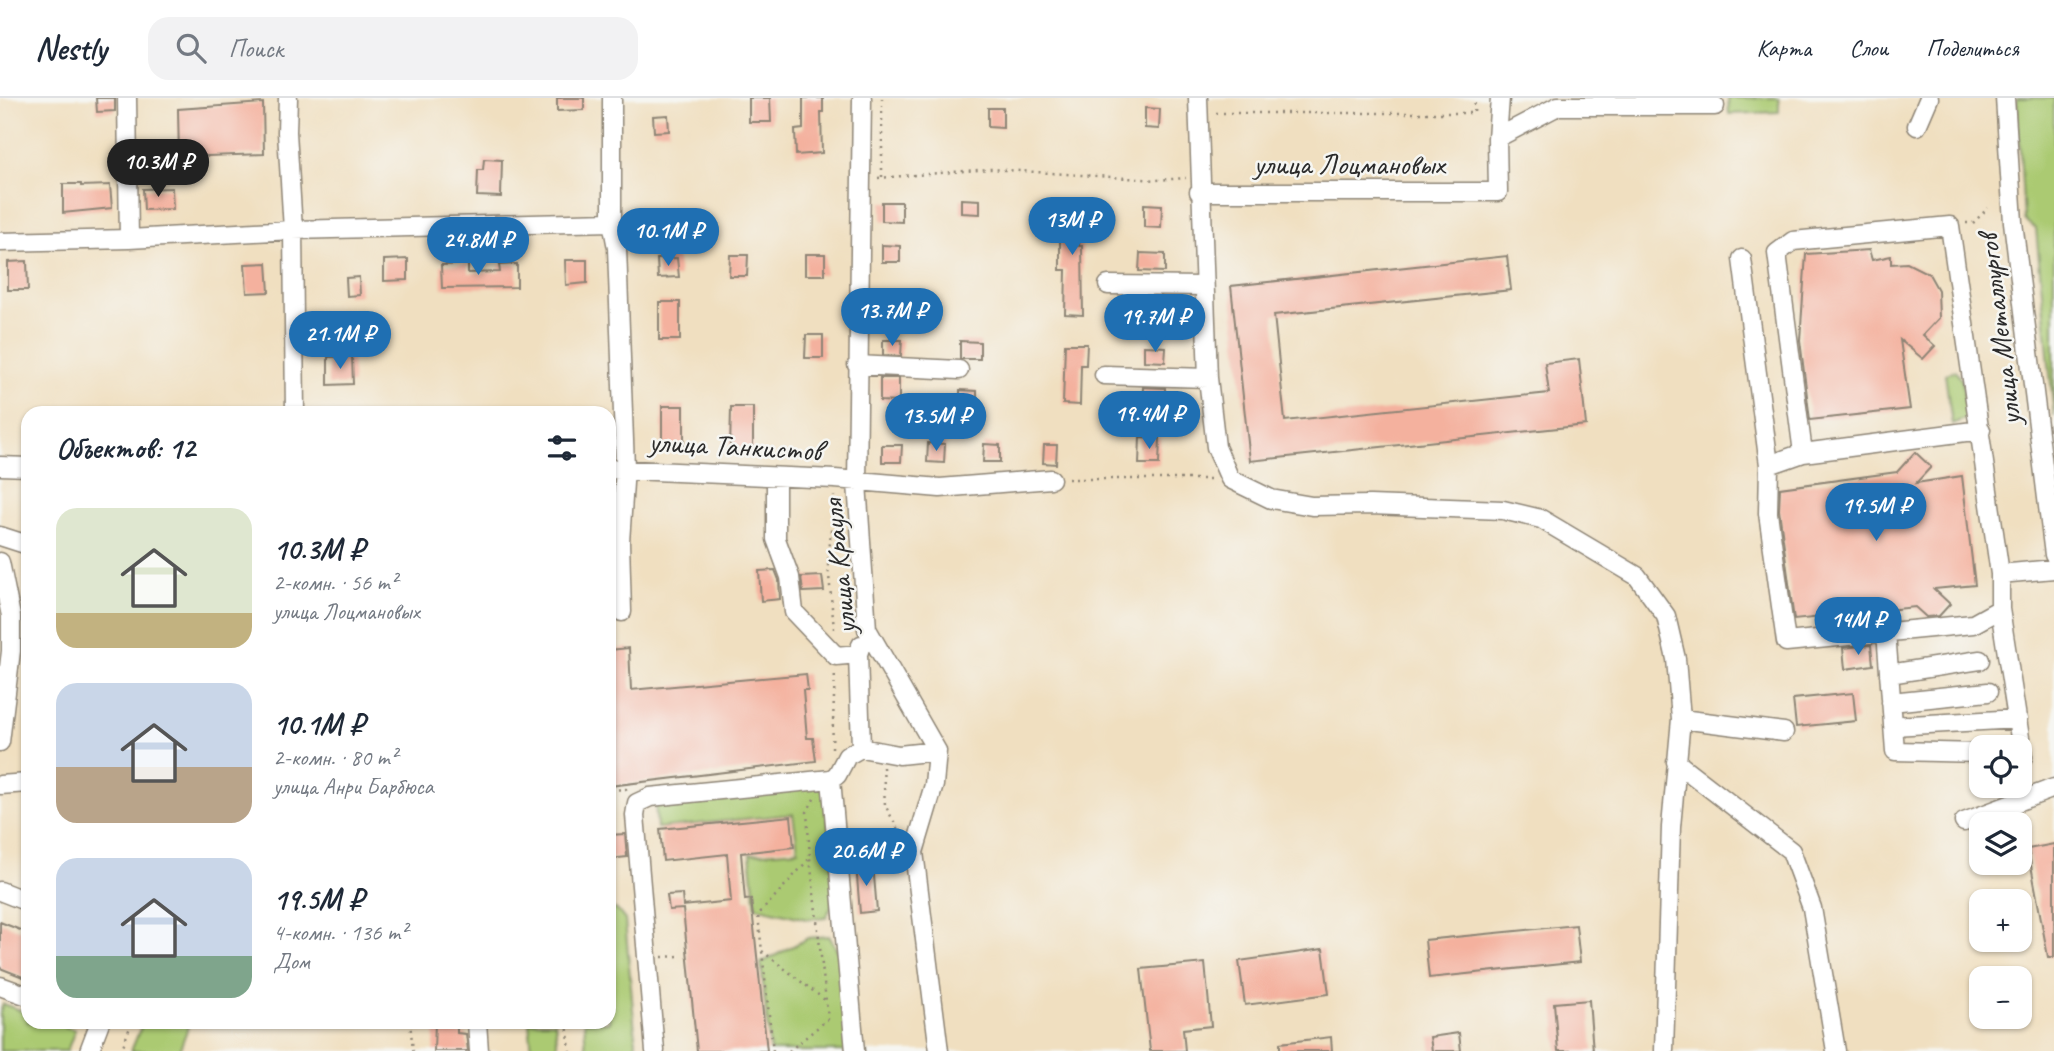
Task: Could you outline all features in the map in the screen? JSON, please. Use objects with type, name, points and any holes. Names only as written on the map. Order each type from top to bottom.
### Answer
[{"type":"street","points":[[127,98],[129,239]]},
{"type":"street","points":[[288,98],[295,406]]},
{"type":"street","points":[[612,98],[612,222],[617,248],[617,468],[622,612]]},
{"type":"street","name":"улица Крауля","points":[[862,98],[857,483],[867,629],[937,751]]},
{"type":"street","points":[[1497,138],[1500,98]]},
{"type":"street","points":[[1917,126],[1929,98]]},
{"type":"street","name":"улица Металлургов","points":[[2005,98],[2014,222],[2054,555]]},
{"type":"street","points":[[1202,106],[1199,185],[1203,286],[1208,378],[1221,479],[1271,499],[1312,506],[1370,505],[1503,510],[1541,519],[1637,576],[1666,616],[1676,659],[1681,719],[1671,827],[1664,1051]]},
{"type":"street","points":[[1497,138],[1558,106],[1715,106]]},
{"type":"street","name":"улица Лоцмановых","points":[[1199,185],[1498,192],[1497,138]]},
{"type":"street","points":[[0,242],[129,239],[293,230],[612,222]]},
{"type":"street","points":[[1803,453],[1777,253],[1793,241],[1950,226],[2000,574],[2000,609],[2021,735]]},
{"type":"street","points":[[1742,259],[1769,465],[1768,513],[1786,642],[1973,624],[2000,609]]},
{"type":"street","points":[[1108,285],[1203,286]]},
{"type":"street","points":[[857,365],[959,370]]},
{"type":"street","points":[[1104,375],[1208,378]]},
{"type":"street","points":[[1769,465],[1803,453],[1981,430]]},
{"type":"street","points":[[0,466],[21,467]]},
{"type":"street","name":"улица Танкистов","points":[[617,468],[835,479],[857,483],[940,488],[1051,479]]},
{"type":"street","points":[[776,478],[775,539],[790,577],[794,612],[836,656],[858,654]]},
{"type":"street","points":[[0,536],[21,543]]},
{"type":"street","points":[[0,562],[11,616],[11,651],[0,742]]},
{"type":"street","points":[[2000,574],[2054,569]]},
{"type":"street","points":[[861,748],[858,654],[867,629]]},
{"type":"street","points":[[1886,632],[1895,751],[1969,753]]},
{"type":"street","points":[[1889,674],[1980,660]]},
{"type":"street","points":[[1891,702],[1988,692]]},
{"type":"street","points":[[1681,719],[1784,732]]},
{"type":"street","points":[[1893,726],[2018,719]]},
{"type":"street","points":[[656,1051],[635,814],[638,803],[650,797],[831,779],[837,775],[847,756],[861,748],[899,755],[937,751],[934,785],[914,852],[939,1051]]},
{"type":"street","points":[[1676,762],[1791,851],[1812,908],[1836,1051]]},
{"type":"street","points":[[831,779],[855,1051]]},
{"type":"street","points":[[0,785],[21,784]]},
{"type":"street","points":[[1964,822],[2054,788]]},
{"type":"street","points":[[0,891],[21,899]]},
{"type":"street","points":[[0,986],[21,994]]},
{"type":"street","points":[[89,1051],[97,1029]]},
{"type":"street","points":[[477,1029],[479,1051]]},
{"type":"path","points":[[882,98],[882,177]]},
{"type":"path","points":[[1202,106],[1474,113],[1475,98]]},
{"type":"path","points":[[861,179],[990,169],[1199,185]]},
{"type":"path","points":[[1950,226],[1973,223],[1988,208]]},
{"type":"path","points":[[1051,479],[1221,479]]},
{"type":"path","points":[[789,1051],[828,1019],[810,858]]},
{"type":"path","points":[[762,951],[826,1001]]},
{"type":"path","points":[[121,1051],[129,1029]]},
{"type":"path","points":[[411,1029],[413,1051]]},
{"type":"path","points":[[568,1029],[570,1051]]},
{"type":"green space","points":[[1728,98],[1779,98],[1779,112],[1729,114]]},
{"type":"green space","points":[[2017,98],[2054,98],[2054,416],[2036,229],[2024,220]]},
{"type":"green space","points":[[1955,371],[1962,381],[1967,418],[1952,424],[1945,374]]},
{"type":"green space","points":[[824,785],[836,898],[826,917],[806,919],[756,907],[750,854],[798,850],[793,814],[657,828],[655,802]]},
{"type":"green space","points":[[616,910],[625,920],[636,1043],[631,1051],[586,1050],[584,1029],[616,1029]]},
{"type":"green space","points":[[829,936],[842,958],[849,1051],[770,1051],[761,963],[808,938]]},
{"type":"green space","points":[[3,1004],[21,1010],[21,1029],[75,1030],[67,1051],[0,1051],[0,1013]]},
{"type":"green space","points":[[140,1029],[187,1029],[179,1051],[131,1051]]},
{"type":"green space","points":[[530,1029],[556,1029],[558,1050],[532,1051]]},
{"type":"building","points":[[96,98],[115,98],[115,111],[97,112]]},
{"type":"building","points":[[557,98],[584,98],[584,110],[557,111]]},
{"type":"building","points":[[749,98],[770,98],[771,122],[749,122]]},
{"type":"building","points":[[803,98],[823,98],[822,153],[796,155],[795,130],[803,129]]},
{"type":"building","points":[[263,103],[264,154],[179,157],[178,109]]},
{"type":"building","points":[[988,108],[1003,108],[1003,128],[988,127]]},
{"type":"building","points":[[1145,108],[1160,109],[1159,129],[1145,128]]},
{"type":"building","points":[[668,115],[669,131],[654,132],[653,116]]},
{"type":"building","points":[[484,159],[502,160],[501,197],[477,196],[478,170],[483,170]]},
{"type":"building","points":[[63,184],[110,185],[112,208],[63,213]]},
{"type":"building","points":[[172,188],[173,209],[144,210],[143,189]]},
{"type":"building","points":[[961,199],[980,200],[980,214],[961,213]]},
{"type":"building","points":[[882,202],[902,202],[902,222],[882,221]]},
{"type":"building","points":[[1060,202],[1080,203],[1079,246],[1082,246],[1083,315],[1065,314],[1066,270],[1060,270]]},
{"type":"building","points":[[1144,204],[1162,205],[1161,228],[1144,227]]},
{"type":"building","points":[[882,245],[900,246],[900,262],[882,262]]},
{"type":"building","points":[[1869,250],[1872,260],[1891,256],[1891,264],[1907,263],[1929,274],[1938,290],[1939,318],[1923,335],[1935,346],[1923,359],[1900,340],[1910,409],[1810,420],[1800,340],[1806,254]]},
{"type":"building","points":[[1140,253],[1165,254],[1165,272],[1139,271]]},
{"type":"building","points":[[805,254],[825,254],[825,275],[805,275]]},
{"type":"building","points":[[730,255],[748,255],[747,276],[729,276]]},
{"type":"building","points":[[1507,256],[1511,290],[1274,315],[1285,421],[1549,393],[1545,363],[1579,359],[1586,425],[1250,461],[1231,286]]},
{"type":"building","points":[[677,258],[679,277],[658,278],[657,259]]},
{"type":"building","points":[[408,259],[408,280],[384,281],[384,260]]},
{"type":"building","points":[[565,260],[587,260],[587,283],[566,285]]},
{"type":"building","points":[[27,261],[28,290],[8,290],[8,262]]},
{"type":"building","points":[[267,263],[269,292],[247,293],[245,264]]},
{"type":"building","points":[[468,264],[468,273],[500,272],[499,265],[517,264],[517,287],[442,288],[441,265]]},
{"type":"building","points":[[359,277],[360,295],[347,296],[346,278]]},
{"type":"building","points":[[885,298],[903,299],[903,316],[884,315]]},
{"type":"building","points":[[1145,300],[1164,300],[1163,314],[1144,313]]},
{"type":"building","points":[[659,302],[680,302],[680,340],[659,340]]},
{"type":"building","points":[[333,314],[334,329],[320,329],[320,315]]},
{"type":"building","points":[[806,335],[823,335],[823,358],[805,358]]},
{"type":"building","points":[[883,340],[902,340],[901,356],[883,355]]},
{"type":"building","points":[[960,341],[980,342],[980,359],[960,359]]},
{"type":"building","points":[[1065,344],[1087,344],[1086,365],[1081,365],[1080,405],[1063,404]]},
{"type":"building","points":[[1144,346],[1166,347],[1165,362],[1144,361]]},
{"type":"building","points":[[352,356],[353,384],[328,385],[328,357]]},
{"type":"building","points":[[880,378],[899,378],[899,402],[880,401]]},
{"type":"building","points":[[1143,387],[1165,388],[1165,408],[1142,408]]},
{"type":"building","points":[[960,390],[977,391],[977,407],[960,406]]},
{"type":"building","points":[[662,406],[684,406],[684,446],[662,446]]},
{"type":"building","points":[[731,407],[753,407],[753,451],[730,451]]},
{"type":"building","points":[[1140,437],[1160,438],[1159,464],[1139,464]]},
{"type":"building","points":[[928,443],[945,444],[944,463],[927,462]]},
{"type":"building","points":[[984,444],[1000,445],[1000,462],[983,462]]},
{"type":"building","points":[[882,445],[902,445],[901,462],[882,462]]},
{"type":"building","points":[[1044,445],[1057,445],[1056,464],[1043,463]]},
{"type":"building","points":[[1915,452],[1931,467],[1916,483],[1962,476],[1975,585],[1934,589],[1950,604],[1939,616],[1926,617],[1915,607],[1794,620],[1779,510],[1780,488],[1897,472]]},
{"type":"building","points":[[775,570],[779,580],[780,599],[761,601],[759,571]]},
{"type":"building","points":[[822,576],[824,591],[803,592],[801,577]]},
{"type":"building","points":[[1871,645],[1873,665],[1845,669],[1843,648]]},
{"type":"building","points":[[629,648],[631,690],[806,674],[808,690],[803,690],[807,738],[813,738],[816,761],[616,785],[616,649]]},
{"type":"building","points":[[1853,693],[1856,721],[1796,727],[1793,699]]},
{"type":"building","points":[[791,816],[794,847],[741,853],[745,900],[751,899],[767,1051],[697,1051],[683,909],[669,910],[667,895],[682,894],[683,906],[731,901],[727,854],[663,861],[660,829]]},
{"type":"building","points":[[625,834],[627,857],[616,858],[616,835]]},
{"type":"building","points":[[2054,844],[2054,957],[2048,957],[2032,871],[2032,848]]},
{"type":"building","points":[[873,864],[877,911],[860,913],[856,865]]},
{"type":"building","points":[[0,922],[21,930],[21,976],[0,968]]},
{"type":"building","points":[[1576,925],[1580,962],[1429,978],[1425,940]]},
{"type":"building","points":[[1323,949],[1329,994],[1245,1005],[1239,961]]},
{"type":"building","points":[[1205,963],[1211,1026],[1183,1029],[1185,1051],[1150,1051],[1141,969]]},
{"type":"building","points":[[1589,1000],[1593,1051],[1558,1051],[1554,1003]]},
{"type":"building","points":[[435,1029],[457,1029],[457,1033],[466,1034],[468,1051],[434,1051]]},
{"type":"building","points":[[1459,1033],[1461,1051],[1432,1051],[1430,1037]]},
{"type":"building","points":[[1331,1037],[1332,1051],[1280,1051],[1280,1043]]}]
